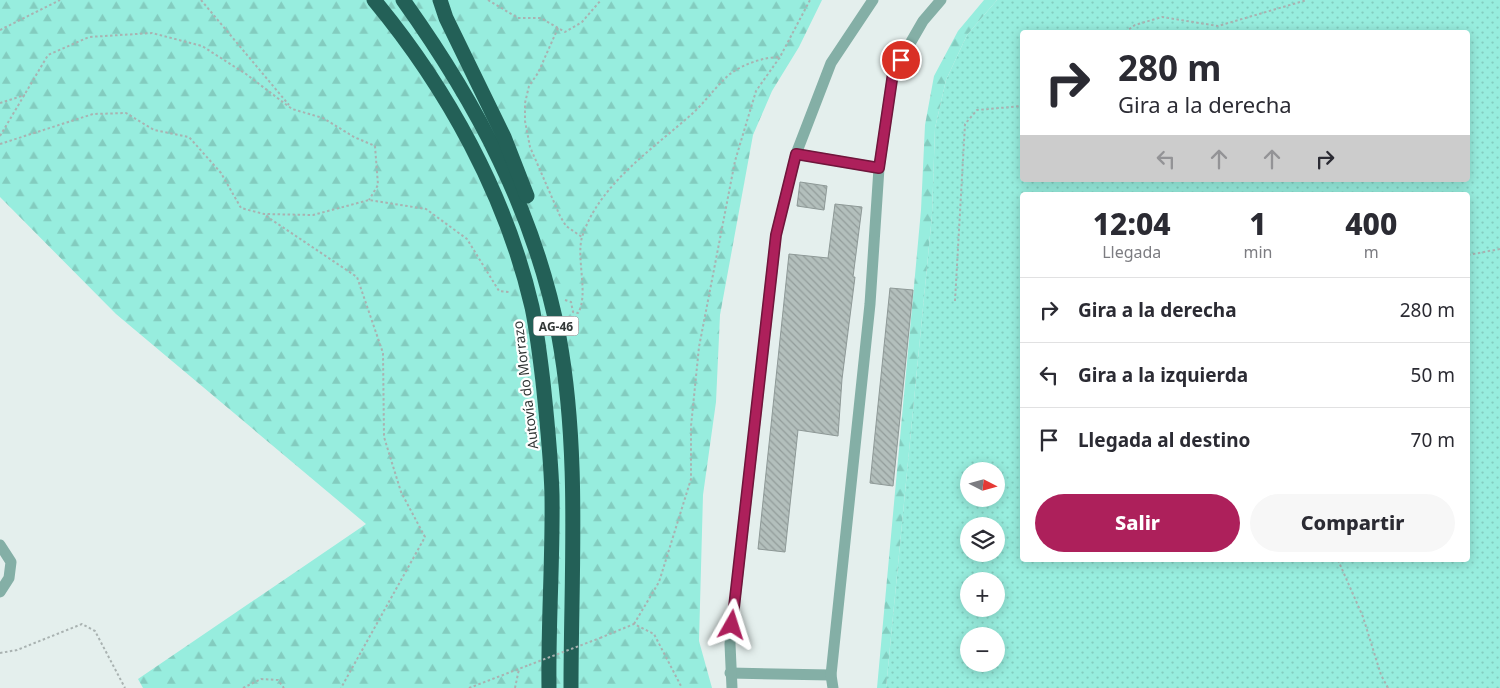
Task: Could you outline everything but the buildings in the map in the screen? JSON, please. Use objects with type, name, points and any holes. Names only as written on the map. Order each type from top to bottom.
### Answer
[{"type":"highway","name":"Autovía do Morrazo","points":[[374,0],[397,28],[437,85],[473,150],[516,252],[532,308],[547,421],[551,468],[549,688]]},
{"type":"highway","name":"AG-46","points":[[403,0],[442,54],[486,130],[513,186],[556,294],[570,434],[571,688]]},
{"type":"highway","points":[[440,0],[446,18],[504,137],[535,216],[556,294]]},
{"type":"street","points":[[732,688],[730,644],[776,235],[796,154],[831,63],[873,0]]},
{"type":"street","points":[[833,688],[831,676],[870,304],[879,168],[893,73],[923,21],[941,0]]},
{"type":"street","points":[[796,154],[879,168]]},
{"type":"street","points":[[0,545],[11,562],[9,578],[0,592]]},
{"type":"street","points":[[730,672],[831,676]]},
{"type":"path","points":[[0,30],[60,0]]},
{"type":"path","points":[[200,0],[292,109]]},
{"type":"path","points":[[488,0],[518,18],[541,18],[565,32],[582,22],[601,0]]},
{"type":"path","points":[[469,688],[634,624],[659,582],[691,479],[691,426],[700,348],[735,162],[756,92],[780,58],[810,0]]},
{"type":"path","points":[[1128,30],[1135,25],[1162,18],[1218,26],[1307,0]]},
{"type":"path","points":[[558,28],[538,73],[529,86],[525,103],[526,132],[560,216],[566,226],[582,237]]},
{"type":"path","points":[[0,136],[48,55],[88,37],[152,33],[202,46],[246,74],[292,109],[323,118],[354,137],[374,146],[378,186],[369,200]]},
{"type":"path","points":[[556,294],[564,300],[571,302],[573,312],[578,313],[582,302],[580,268],[582,237],[602,199],[636,162],[702,104],[731,73],[765,57],[780,58]]},
{"type":"path","points":[[0,102],[25,95]]},
{"type":"path","points":[[955,301],[965,124],[977,110],[1020,106]]},
{"type":"path","points":[[0,144],[93,114],[126,114],[154,130],[189,137],[221,173],[241,208],[264,214],[313,214],[369,200],[391,206],[426,209],[467,239],[499,291],[509,292]]},
{"type":"path","points":[[264,214],[357,277],[383,353],[384,437],[401,492],[424,537],[342,688]]},
{"type":"path","points":[[1470,255],[1500,249]]},
{"type":"path","points":[[1339,562],[1362,617],[1388,688]]},
{"type":"path","points":[[0,653],[17,650],[82,624],[94,631],[125,688]]},
{"type":"path","points":[[634,624],[654,634],[682,688]]},
{"type":"path","points":[[515,688],[519,669]]},
{"type":"path","points":[[243,688],[261,679],[278,680],[284,688]]},
{"type":"green space","points":[[0,0],[822,0],[799,47],[772,91],[753,135],[720,315],[716,402],[703,495],[699,641],[712,688],[143,688],[138,679],[366,524],[116,314],[0,197]]},
{"type":"green space","points":[[984,0],[997,0],[967,35],[946,80],[935,128],[932,215],[886,688],[877,688],[921,210],[925,125],[934,76],[958,31]]},
{"type":"green space","points":[[997,0],[1500,0],[1500,688],[886,688],[932,215],[935,128],[946,80],[967,35]]},
{"type":"route","points":[[732,625],[776,235],[796,154],[879,168],[893,73],[901,60]]}]
